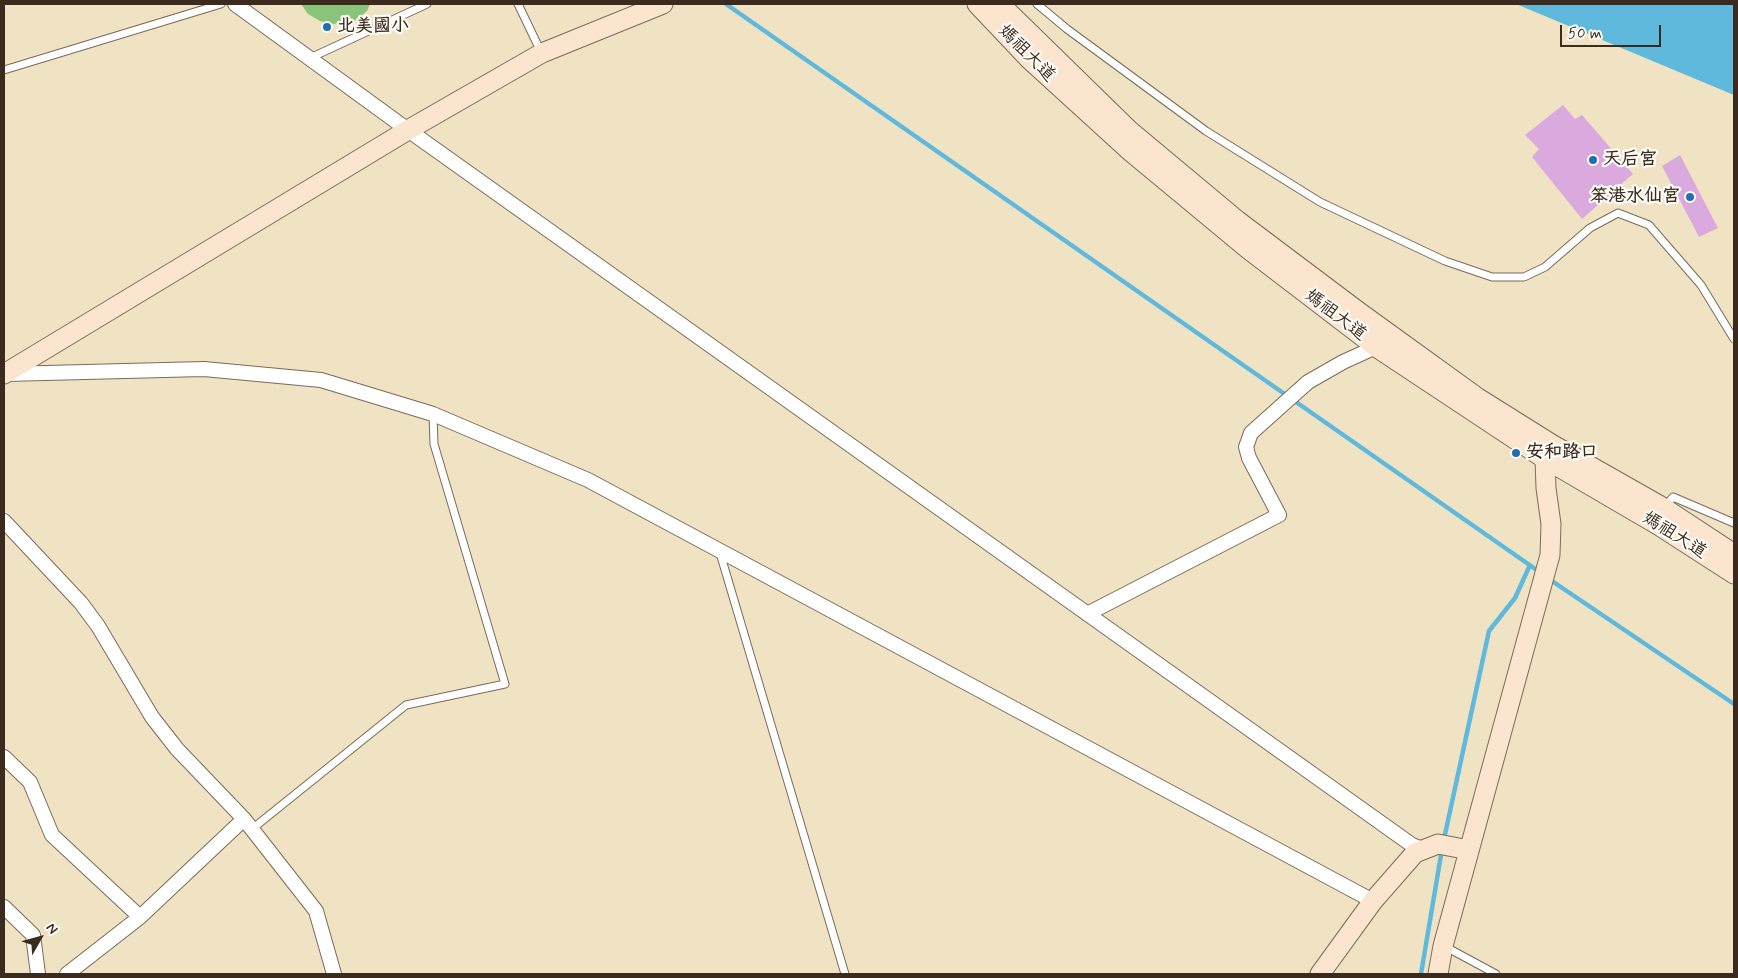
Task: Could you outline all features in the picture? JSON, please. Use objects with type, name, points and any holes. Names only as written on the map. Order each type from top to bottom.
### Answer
[{"type":"main road","points":[[4,374],[408,130],[542,53],[662,4]]},
{"type":"main road","name":"媽祖大道","points":[[977,4],[1029,59],[1132,152],[1248,249],[1381,339],[1478,398],[1549,452],[1661,517],[1734,554]]},
{"type":"main road","name":"媽祖大道","points":[[1000,4],[1129,130],[1381,339]]},
{"type":"main road","points":[[1438,974],[1469,850],[1550,555],[1551,524],[1546,488],[1549,452]]},
{"type":"main road","name":"媽祖大道","points":[[1661,517],[1734,574]]},
{"type":"main road","points":[[1320,974],[1373,901],[1415,853],[1438,844],[1469,850]]},
{"type":"street","points":[[235,4],[408,130],[1087,614],[1412,845],[1423,849]]},
{"type":"street","points":[[1087,614],[1279,514],[1249,458],[1246,447],[1251,433],[1308,382],[1381,339]]},
{"type":"street","points":[[4,374],[204,369],[321,380],[433,414],[588,480],[1373,901]]},
{"type":"street","points":[[4,521],[81,603],[98,626],[152,717],[177,749],[248,824],[316,911],[334,974]]},
{"type":"street","points":[[4,757],[30,782],[52,835],[140,917]]},
{"type":"street","points":[[67,974],[140,917],[248,824]]},
{"type":"street","points":[[4,907],[33,935],[38,974]]},
{"type":"lane","points":[[4,70],[220,4]]},
{"type":"lane","points":[[310,58],[427,4]]},
{"type":"lane","points":[[518,4],[542,53]]},
{"type":"lane","points":[[1037,4],[1067,29],[1206,131],[1320,202],[1445,261],[1492,277],[1524,277],[1545,267],[1590,228],[1618,213],[1649,225],[1701,285],[1734,339]]},
{"type":"lane","points":[[248,824],[406,705],[506,684],[434,444],[433,414]]},
{"type":"lane","points":[[1661,517],[1673,497],[1734,522]]},
{"type":"lane","points":[[720,550],[845,974]]},
{"type":"lane","points":[[1444,946],[1496,974]]},
{"type":"green space","points":[[301,4],[370,4],[367,11],[350,23],[330,24],[308,14]]},
{"type":"water","points":[[1516,4],[1734,4],[1734,95]]},
{"type":"building","name":"天后宮","points":[[1563,105],[1575,119],[1582,115],[1633,174],[1582,219],[1532,157],[1539,149],[1525,135]]},
{"type":"building","name":"笨港水仙宮","points":[[1680,155],[1718,228],[1699,237],[1662,166]]},
{"type":"waterway","points":[[726,4],[1541,573]]},
{"type":"waterway","points":[[1444,839],[1489,631],[1515,598],[1530,565]]},
{"type":"waterway","points":[[1549,579],[1734,704]]},
{"type":"waterway","points":[[1421,974],[1442,849]]},
{"type":"place","name":"北美國小","points":[[327,27]]},
{"type":"place","name":"天后宮","points":[[1593,160]]},
{"type":"place","name":"笨港水仙宮","points":[[1690,197]]},
{"type":"place","name":"安和路口","points":[[1516,453]]}]
